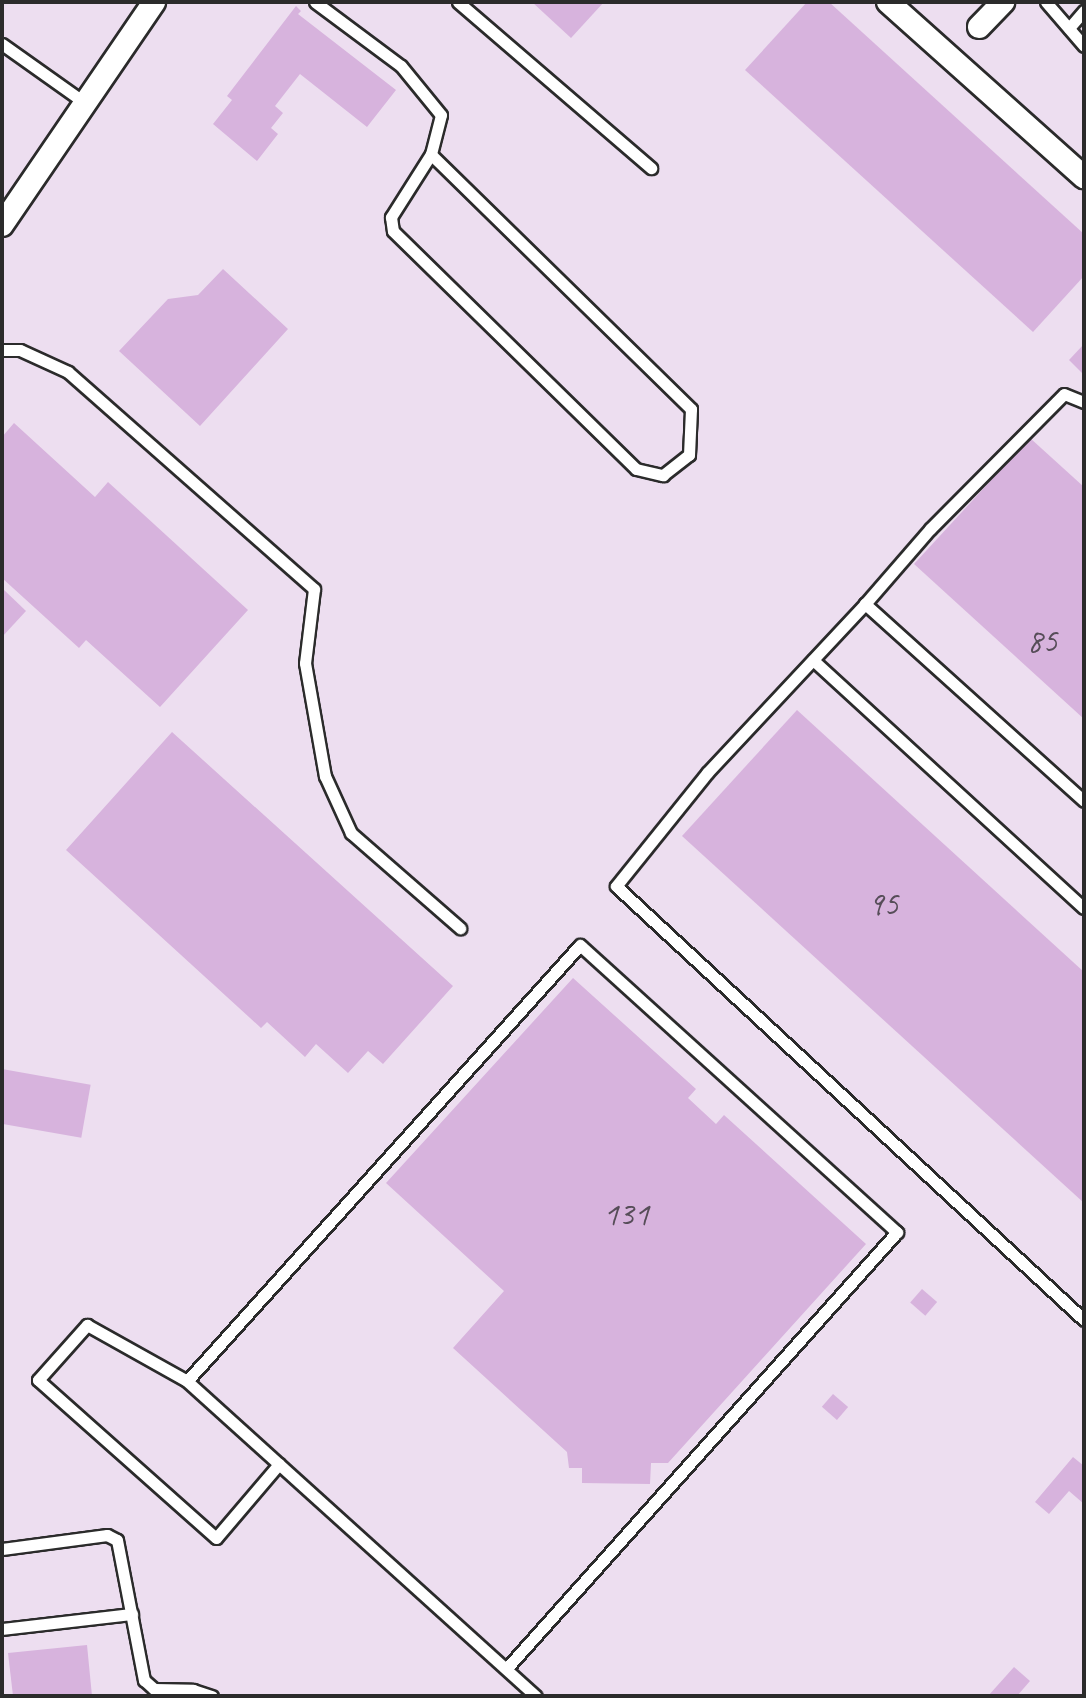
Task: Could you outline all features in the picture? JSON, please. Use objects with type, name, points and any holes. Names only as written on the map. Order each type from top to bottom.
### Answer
[{"type":"street","points":[[2,225],[154,2]]},
{"type":"street","points":[[888,2],[1084,177]]},
{"type":"street","points":[[979,27],[1003,2]]},
{"type":"lane","points":[[315,2],[401,66],[441,115],[431,154],[391,217],[393,231],[636,469],[663,475],[689,455],[691,409],[431,154]]},
{"type":"lane","points":[[458,2],[651,168]]},
{"type":"lane","points":[[1046,2],[1084,46]]},
{"type":"lane","points":[[1069,28],[1084,11]]},
{"type":"lane","points":[[2,44],[85,103]]},
{"type":"lane","points":[[2,350],[20,350],[68,372],[314,589],[305,663],[325,776],[351,833],[460,928]]},
{"type":"lane","points":[[1084,402],[1064,394],[930,529],[865,604],[707,773],[616,886],[1084,1320]]},
{"type":"lane","points":[[865,604],[1084,801]]},
{"type":"lane","points":[[813,660],[1084,908]]},
{"type":"lane","points":[[187,1381],[580,945],[897,1232],[506,1669]]},
{"type":"lane","points":[[279,1464],[216,1538],[38,1380],[87,1325],[187,1381],[279,1464],[506,1669],[536,1696]]},
{"type":"lane","points":[[2,1549],[107,1535],[117,1540],[144,1680],[154,1689],[193,1690],[212,1696]]},
{"type":"lane","points":[[2,1629],[132,1614]]},
{"type":"shaded area","points":[[2,2],[1084,2],[1084,1696],[2,1696]]},
{"type":"building","points":[[532,2],[604,2],[571,38]]},
{"type":"building","points":[[807,2],[829,2],[1084,234],[1084,276],[1033,332],[745,70]]},
{"type":"building","points":[[296,6],[301,11],[298,14],[396,90],[367,127],[300,74],[275,106],[283,113],[271,128],[278,134],[257,161],[213,124],[232,100],[227,96]]},
{"type":"building","points":[[223,269],[288,329],[200,426],[119,351],[168,299],[198,295]]},
{"type":"building","points":[[1084,344],[1084,375],[1069,360]]},
{"type":"building","points":[[14,423],[95,497],[108,482],[248,610],[160,707],[86,640],[79,648],[2,578],[2,437]]},
{"type":"building","points":[[1030,438],[1084,487],[1084,719],[914,564]]},
{"type":"building","points":[[2,588],[26,611],[2,637]]},
{"type":"building","points":[[797,710],[1084,972],[1084,1203],[682,836]]},
{"type":"building","points":[[172,732],[453,986],[383,1064],[368,1051],[348,1073],[316,1044],[305,1057],[267,1022],[261,1028],[66,850]]},
{"type":"building","points":[[573,978],[696,1089],[688,1098],[716,1124],[724,1115],[866,1244],[668,1463],[651,1463],[650,1484],[582,1483],[582,1468],[569,1468],[567,1452],[453,1348],[504,1291],[386,1183]]},
{"type":"building","points":[[2,1069],[91,1085],[81,1138],[2,1124]]},
{"type":"building","points":[[922,1289],[937,1302],[925,1316],[910,1303]]},
{"type":"building","points":[[833,1394],[848,1407],[837,1420],[822,1407]]},
{"type":"building","points":[[1073,1457],[1084,1466],[1084,1504],[1069,1491],[1049,1514],[1035,1502]]},
{"type":"building","points":[[87,1645],[92,1696],[13,1696],[8,1653]]},
{"type":"building","points":[[1014,1667],[1030,1681],[1017,1696],[988,1696]]}]
